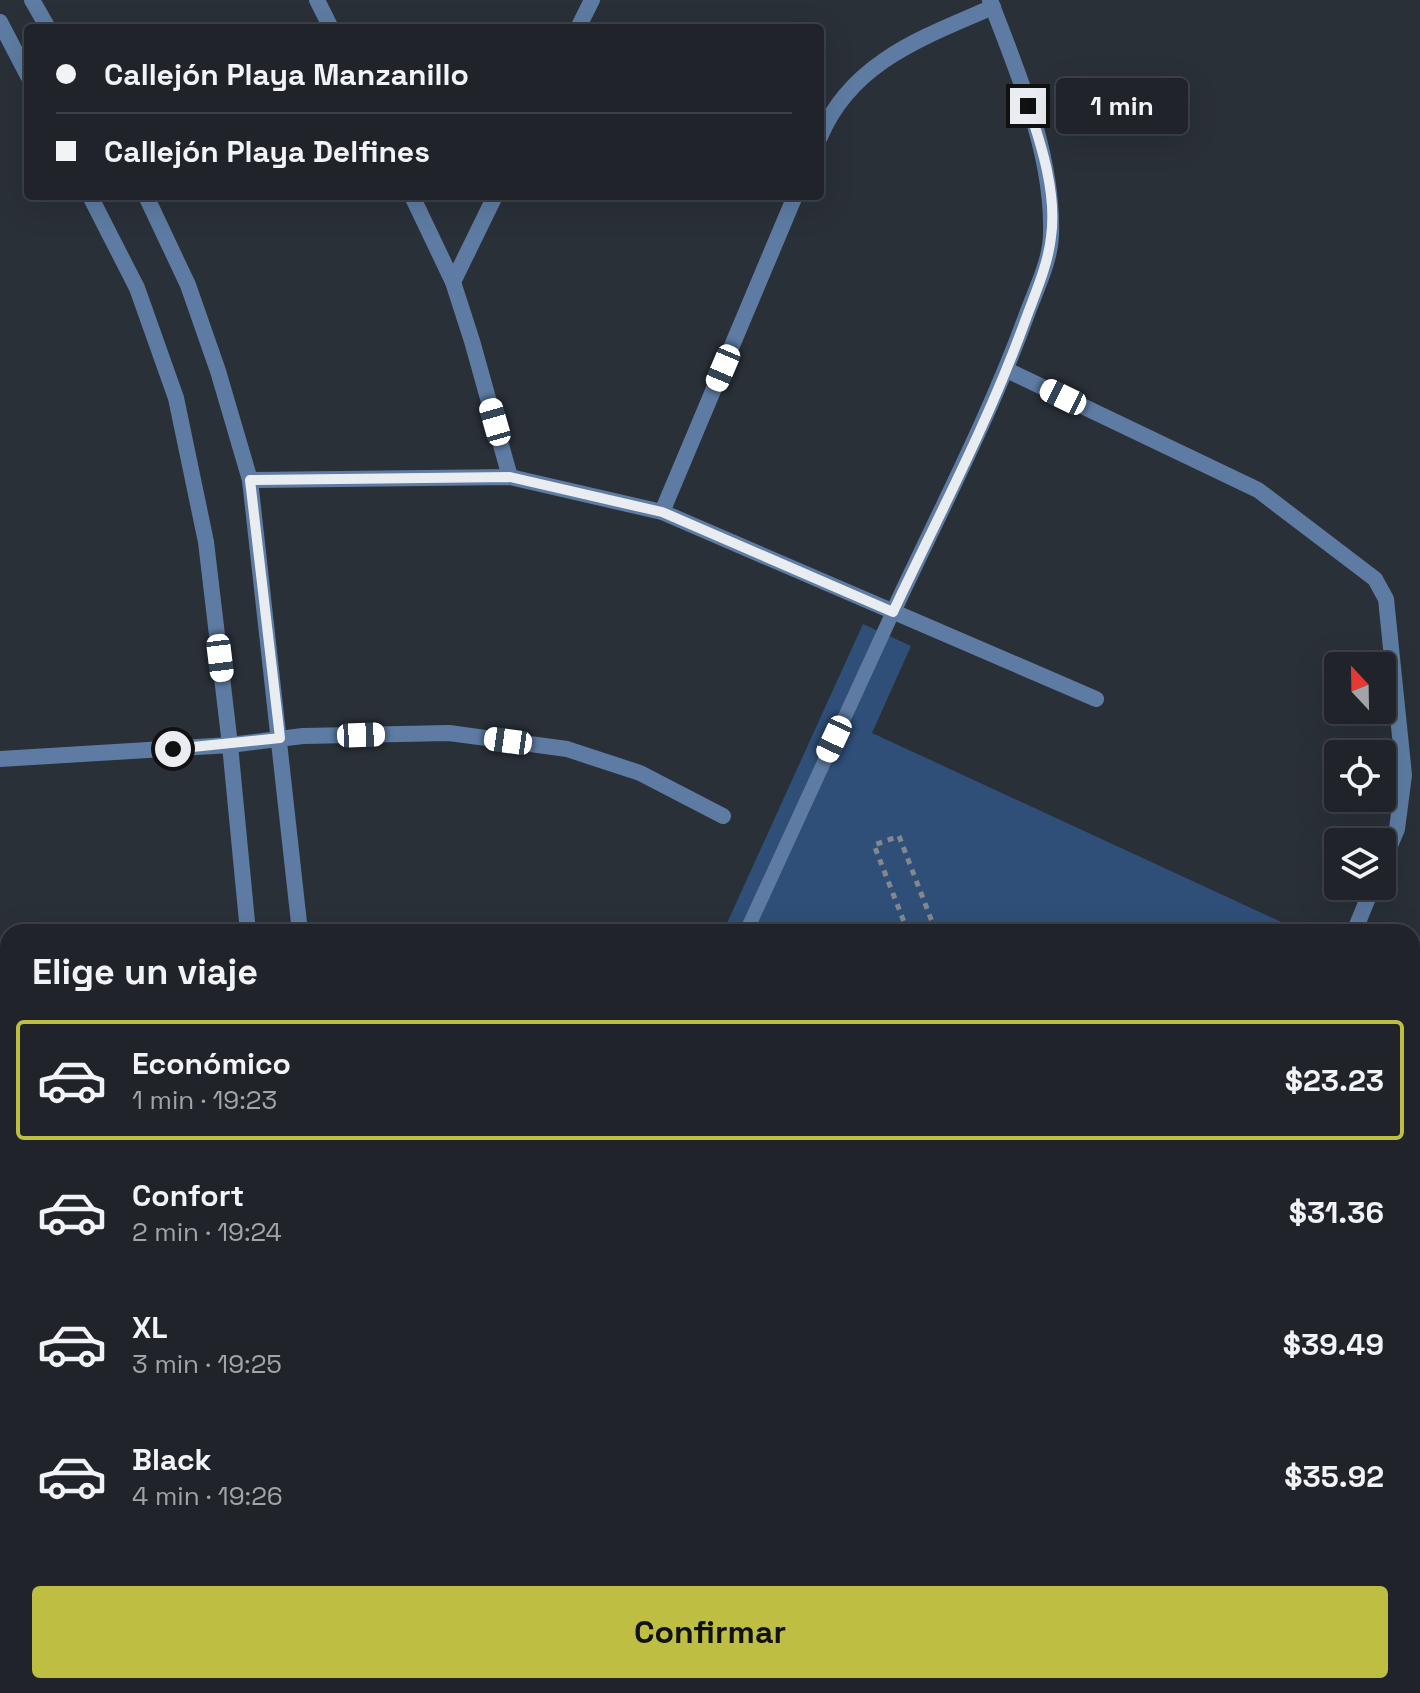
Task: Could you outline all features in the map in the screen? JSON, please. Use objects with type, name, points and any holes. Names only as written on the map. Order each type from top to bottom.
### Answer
[{"type":"street","points":[[32,0],[46,24]]},
{"type":"street","points":[[317,0],[329,24]]},
{"type":"street","points":[[580,24],[592,0]]},
{"type":"street","points":[[824,128],[862,75],[910,43],[991,3],[1037,131],[1050,190],[1052,236],[1007,370],[893,612]]},
{"type":"street","points":[[0,22],[24,68]]},
{"type":"street","points":[[92,200],[137,288],[176,398],[206,542],[247,924]]},
{"type":"street","points":[[148,200],[188,285],[218,371],[250,480],[299,924]]},
{"type":"street","points":[[414,200],[453,282],[510,477]]},
{"type":"street","points":[[453,282],[493,200]]},
{"type":"street","points":[[662,512],[793,200]]},
{"type":"street","points":[[1007,370],[1258,490],[1375,579],[1386,599],[1404,775],[1396,831]]},
{"type":"street","points":[[250,480],[510,477],[662,512],[1096,699]]},
{"type":"street","points":[[0,759],[230,745],[280,738],[449,733],[567,749],[640,773],[723,816]]},
{"type":"street","points":[[1357,924],[1367,900]]},
{"type":"lane","points":[[750,924],[893,612]]},
{"type":"path","points":[[905,924],[874,845],[899,836],[933,924]]},
{"type":"shaded area","points":[[863,624],[911,646],[872,733],[1286,924],[727,924]]},
{"type":"route","points":[[173,749],[280,738],[250,480],[510,477],[662,512],[893,612],[1007,370],[1044,267],[1052,236],[1050,190],[1028,106]]}]
